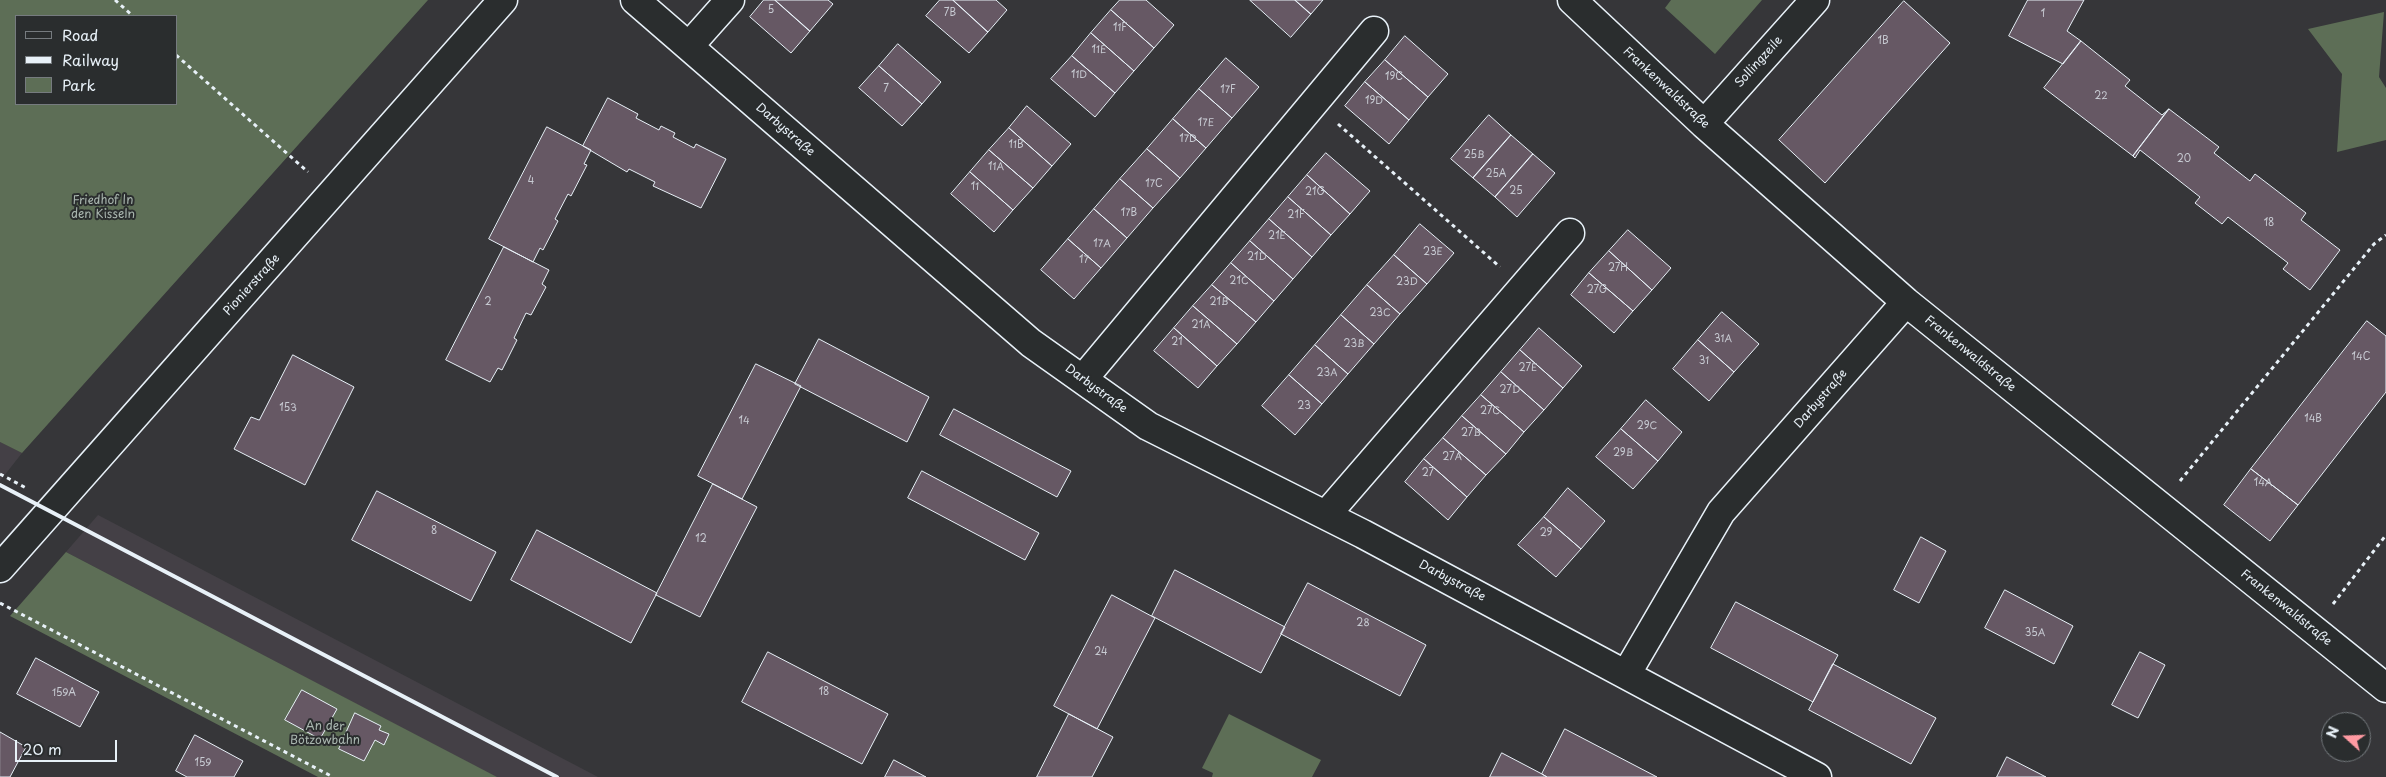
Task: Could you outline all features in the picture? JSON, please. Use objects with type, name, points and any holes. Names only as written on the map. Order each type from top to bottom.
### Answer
[{"type":"street","name":"Pionierstraße","points":[[0,568],[503,0]]},
{"type":"street","name":"Darbystraße","points":[[636,0],[1030,343],[1148,426],[1326,515],[1817,777]]},
{"type":"street","points":[[689,46],[730,0]]},
{"type":"street","name":"Frankenwaldstraße","points":[[1572,0],[1704,124],[1906,302],[2386,688]]},
{"type":"street","name":"Sollingzeile","points":[[1704,124],[1815,0]]},
{"type":"street","points":[[1083,379],[1374,31]]},
{"type":"street","points":[[1326,515],[1570,233]]},
{"type":"street","name":"Darbystraße","points":[[1627,674],[1721,512],[1906,302]]},
{"type":"path","points":[[114,0],[132,15]]},
{"type":"path","points":[[178,57],[333,194]]},
{"type":"path","points":[[1315,103],[1523,288]]},
{"type":"path","points":[[2180,481],[2374,244],[2386,234]]},
{"type":"path","points":[[2331,606],[2386,535]]},
{"type":"path","points":[[0,603],[333,777]]},
{"type":"shaded area","points":[[0,442],[22,453],[0,481]]},
{"type":"shaded area","points":[[98,515],[598,777],[496,777],[66,552]]},
{"type":"green space","name":"Friedhof In den Kisseln","points":[[0,0],[428,0],[22,453],[0,442]]},
{"type":"green space","points":[[1671,0],[1762,0],[1715,54],[1665,8]]},
{"type":"green space","points":[[2384,12],[2379,77],[2386,88],[2386,140],[2337,152],[2342,74],[2308,29]]},
{"type":"green space","name":"An der Bötzowbahn","points":[[66,552],[497,777],[318,777],[10,616]]},
{"type":"green space","points":[[1229,714],[1321,760],[1312,777],[1212,777],[1213,773],[1202,768]]},
{"type":"building","points":[[764,0],[775,0],[810,31],[791,53],[750,17]]},
{"type":"building","points":[[775,0],[828,0],[833,4],[810,31]]},
{"type":"building","points":[[940,0],[953,0],[988,32],[969,53],[926,16]]},
{"type":"building","points":[[953,0],[996,0],[1007,10],[988,32]]},
{"type":"building","points":[[1120,0],[1146,0],[1174,25],[1154,48],[1111,10]]},
{"type":"building","points":[[1250,0],[1295,0],[1311,14],[1291,37]]},
{"type":"building","points":[[1295,0],[1323,0],[1311,14]]},
{"type":"building","points":[[2028,0],[2084,0],[2067,31],[2081,41],[2063,64],[2009,36]]},
{"type":"building","points":[[1904,1],[1950,43],[1825,183],[1779,140]]},
{"type":"building","points":[[1111,10],[1154,48],[1134,71],[1091,33]]},
{"type":"building","points":[[1091,33],[1134,71],[1115,93],[1072,56]]},
{"type":"building","points":[[1405,36],[1448,74],[1428,97],[1385,60]]},
{"type":"building","points":[[2081,41],[2130,80],[2125,86],[2162,115],[2169,109],[2133,156],[2044,88]]},
{"type":"building","points":[[898,44],[941,82],[922,104],[879,66]]},
{"type":"building","points":[[1072,56],[1115,93],[1095,117],[1051,79]]},
{"type":"building","points":[[1226,58],[1259,87],[1232,118],[1199,89]]},
{"type":"building","points":[[1385,60],[1428,97],[1409,120],[1365,82]]},
{"type":"building","points":[[879,66],[922,104],[902,126],[859,88]]},
{"type":"building","points":[[1365,82],[1409,120],[1389,144],[1345,106]]},
{"type":"building","points":[[1199,89],[1232,118],[1206,148],[1173,119]]},
{"type":"building","points":[[608,98],[638,114],[636,118],[659,130],[661,126],[675,133],[673,137],[694,148],[696,144],[726,159],[701,208],[653,186],[655,182],[629,169],[627,172],[583,146]]},
{"type":"building","points":[[1027,106],[1071,144],[1052,166],[1009,128]]},
{"type":"building","points":[[2169,109],[2219,147],[2214,153],[2250,181],[2255,174],[2306,213],[2301,220],[2340,250],[2310,290],[2283,269],[2288,263],[2228,217],[2222,224],[2195,203],[2200,197],[2140,150],[2135,158],[2133,156]]},
{"type":"building","points":[[1489,115],[1511,135],[1473,178],[1451,159]]},
{"type":"building","points":[[1173,119],[1206,148],[1180,178],[1147,149]]},
{"type":"building","points":[[547,127],[591,150],[584,164],[587,165],[571,196],[568,194],[555,219],[558,221],[543,250],[540,248],[533,262],[489,239]]},
{"type":"building","points":[[1009,128],[1052,166],[1033,188],[989,150]]},
{"type":"building","points":[[1511,135],[1533,154],[1495,197],[1473,178]]},
{"type":"building","points":[[1147,149],[1180,178],[1153,208],[1120,179]]},
{"type":"building","points":[[989,150],[1033,188],[1013,210],[970,172]]},
{"type":"building","points":[[1326,153],[1370,191],[1350,214],[1307,175]]},
{"type":"building","points":[[1533,154],[1555,173],[1517,217],[1495,197]]},
{"type":"building","points":[[970,172],[1013,210],[994,232],[951,194]]},
{"type":"building","points":[[1307,175],[1350,214],[1331,235],[1288,197]]},
{"type":"building","points":[[1120,179],[1153,208],[1127,238],[1094,209]]},
{"type":"building","points":[[1288,197],[1331,235],[1312,257],[1269,219]]},
{"type":"building","points":[[1094,209],[1127,238],[1101,268],[1068,239]]},
{"type":"building","points":[[1269,219],[1312,257],[1293,279],[1250,241]]},
{"type":"building","points":[[1420,224],[1454,253],[1427,284],[1394,255]]},
{"type":"building","points":[[1628,230],[1671,268],[1652,290],[1609,251]]},
{"type":"building","points":[[1068,239],[1101,268],[1074,299],[1041,270]]},
{"type":"building","points":[[1250,241],[1293,279],[1274,301],[1231,263]]},
{"type":"building","points":[[504,247],[549,270],[542,284],[546,287],[531,315],[526,313],[514,338],[517,340],[502,370],[498,368],[490,382],[446,360]]},
{"type":"building","points":[[1609,251],[1652,290],[1633,311],[1589,273]]},
{"type":"building","points":[[1394,255],[1427,284],[1400,314],[1367,285]]},
{"type":"building","points":[[1231,263],[1274,301],[1256,322],[1212,285]]},
{"type":"building","points":[[1589,273],[1633,311],[1614,333],[1571,295]]},
{"type":"building","points":[[1212,285],[1256,322],[1237,344],[1193,306]]},
{"type":"building","points":[[1367,285],[1400,314],[1374,344],[1341,315]]},
{"type":"building","points":[[1193,306],[1237,344],[1217,366],[1174,328]]},
{"type":"building","points":[[1722,312],[1759,344],[1734,372],[1698,340]]},
{"type":"building","points":[[1341,315],[1374,344],[1348,374],[1315,345]]},
{"type":"building","points":[[2367,321],[2386,336],[2386,392],[2298,505],[2251,469]]},
{"type":"building","points":[[1174,328],[1217,366],[1198,388],[1154,351]]},
{"type":"building","points":[[1539,328],[1582,366],[1563,388],[1520,350]]},
{"type":"building","points":[[819,339],[929,397],[907,442],[795,384]]},
{"type":"building","points":[[1698,340],[1734,372],[1709,401],[1673,369]]},
{"type":"building","points":[[1315,345],[1348,374],[1322,404],[1289,375]]},
{"type":"building","points":[[1520,350],[1563,388],[1544,410],[1501,372]]},
{"type":"building","points":[[293,355],[354,387],[305,485],[234,449],[251,417],[259,420]]},
{"type":"building","points":[[756,364],[801,386],[742,499],[698,476]]},
{"type":"building","points":[[1501,372],[1544,410],[1524,432],[1481,395]]},
{"type":"building","points":[[1289,375],[1322,404],[1295,435],[1262,406]]},
{"type":"building","points":[[1481,395],[1524,432],[1506,454],[1462,416]]},
{"type":"building","points":[[1646,400],[1682,432],[1658,461],[1621,429]]},
{"type":"building","points":[[954,409],[1071,471],[1057,497],[940,435]]},
{"type":"building","points":[[1462,416],[1506,454],[1486,475],[1443,438]]},
{"type":"building","points":[[1621,429],[1658,461],[1633,489],[1596,457]]},
{"type":"building","points":[[1443,438],[1486,475],[1467,497],[1424,459]]},
{"type":"building","points":[[1424,459],[1467,497],[1448,520],[1405,482]]},
{"type":"building","points":[[2251,469],[2298,505],[2270,541],[2224,505]]},
{"type":"building","points":[[922,471],[1039,533],[1025,560],[908,498]]},
{"type":"building","points":[[713,484],[757,507],[700,617],[656,595]]},
{"type":"building","points":[[1568,488],[1605,521],[1581,549],[1544,517]]},
{"type":"building","points":[[377,491],[496,552],[471,601],[352,540]]},
{"type":"building","points":[[1544,517],[1581,549],[1556,577],[1518,545]]},
{"type":"building","points":[[537,530],[657,593],[631,643],[511,580]]},
{"type":"building","points":[[1921,537],[1946,551],[1919,603],[1894,590]]},
{"type":"building","points":[[1175,570],[1285,627],[1261,673],[1152,616]]},
{"type":"building","points":[[1308,583],[1426,645],[1400,696],[1281,634]]},
{"type":"building","points":[[2005,590],[2073,626],[2054,664],[1985,628]]},
{"type":"building","points":[[1112,595],[1155,618],[1097,729],[1054,706]]},
{"type":"building","points":[[1736,602],[1838,655],[1813,702],[1711,648]]},
{"type":"building","points":[[768,652],[888,714],[862,764],[742,702]]},
{"type":"building","points":[[2140,652],[2165,665],[2138,718],[2112,705]]},
{"type":"building","points":[[36,658],[99,692],[80,727],[17,694]]},
{"type":"building","points":[[1833,664],[1936,718],[1911,764],[1809,710]]},
{"type":"building","points":[[302,690],[337,709],[320,739],[285,720]]},
{"type":"building","points":[[355,713],[381,726],[379,730],[389,734],[384,745],[375,740],[364,761],[339,749]]},
{"type":"building","points":[[1069,714],[1113,737],[1092,777],[1037,777]]},
{"type":"building","points":[[1565,729],[1657,777],[1547,777],[1542,774]]},
{"type":"building","points":[[0,732],[26,747],[10,777],[0,777]]},
{"type":"building","points":[[195,735],[243,761],[234,777],[187,777],[176,771]]},
{"type":"building","points":[[1502,753],[1542,774],[1547,777],[1490,777]]},
{"type":"building","points":[[2007,757],[2046,777],[1997,777]]},
{"type":"building","points":[[894,760],[926,777],[885,777]]},
{"type":"railway","points":[[0,485],[557,777]]}]
